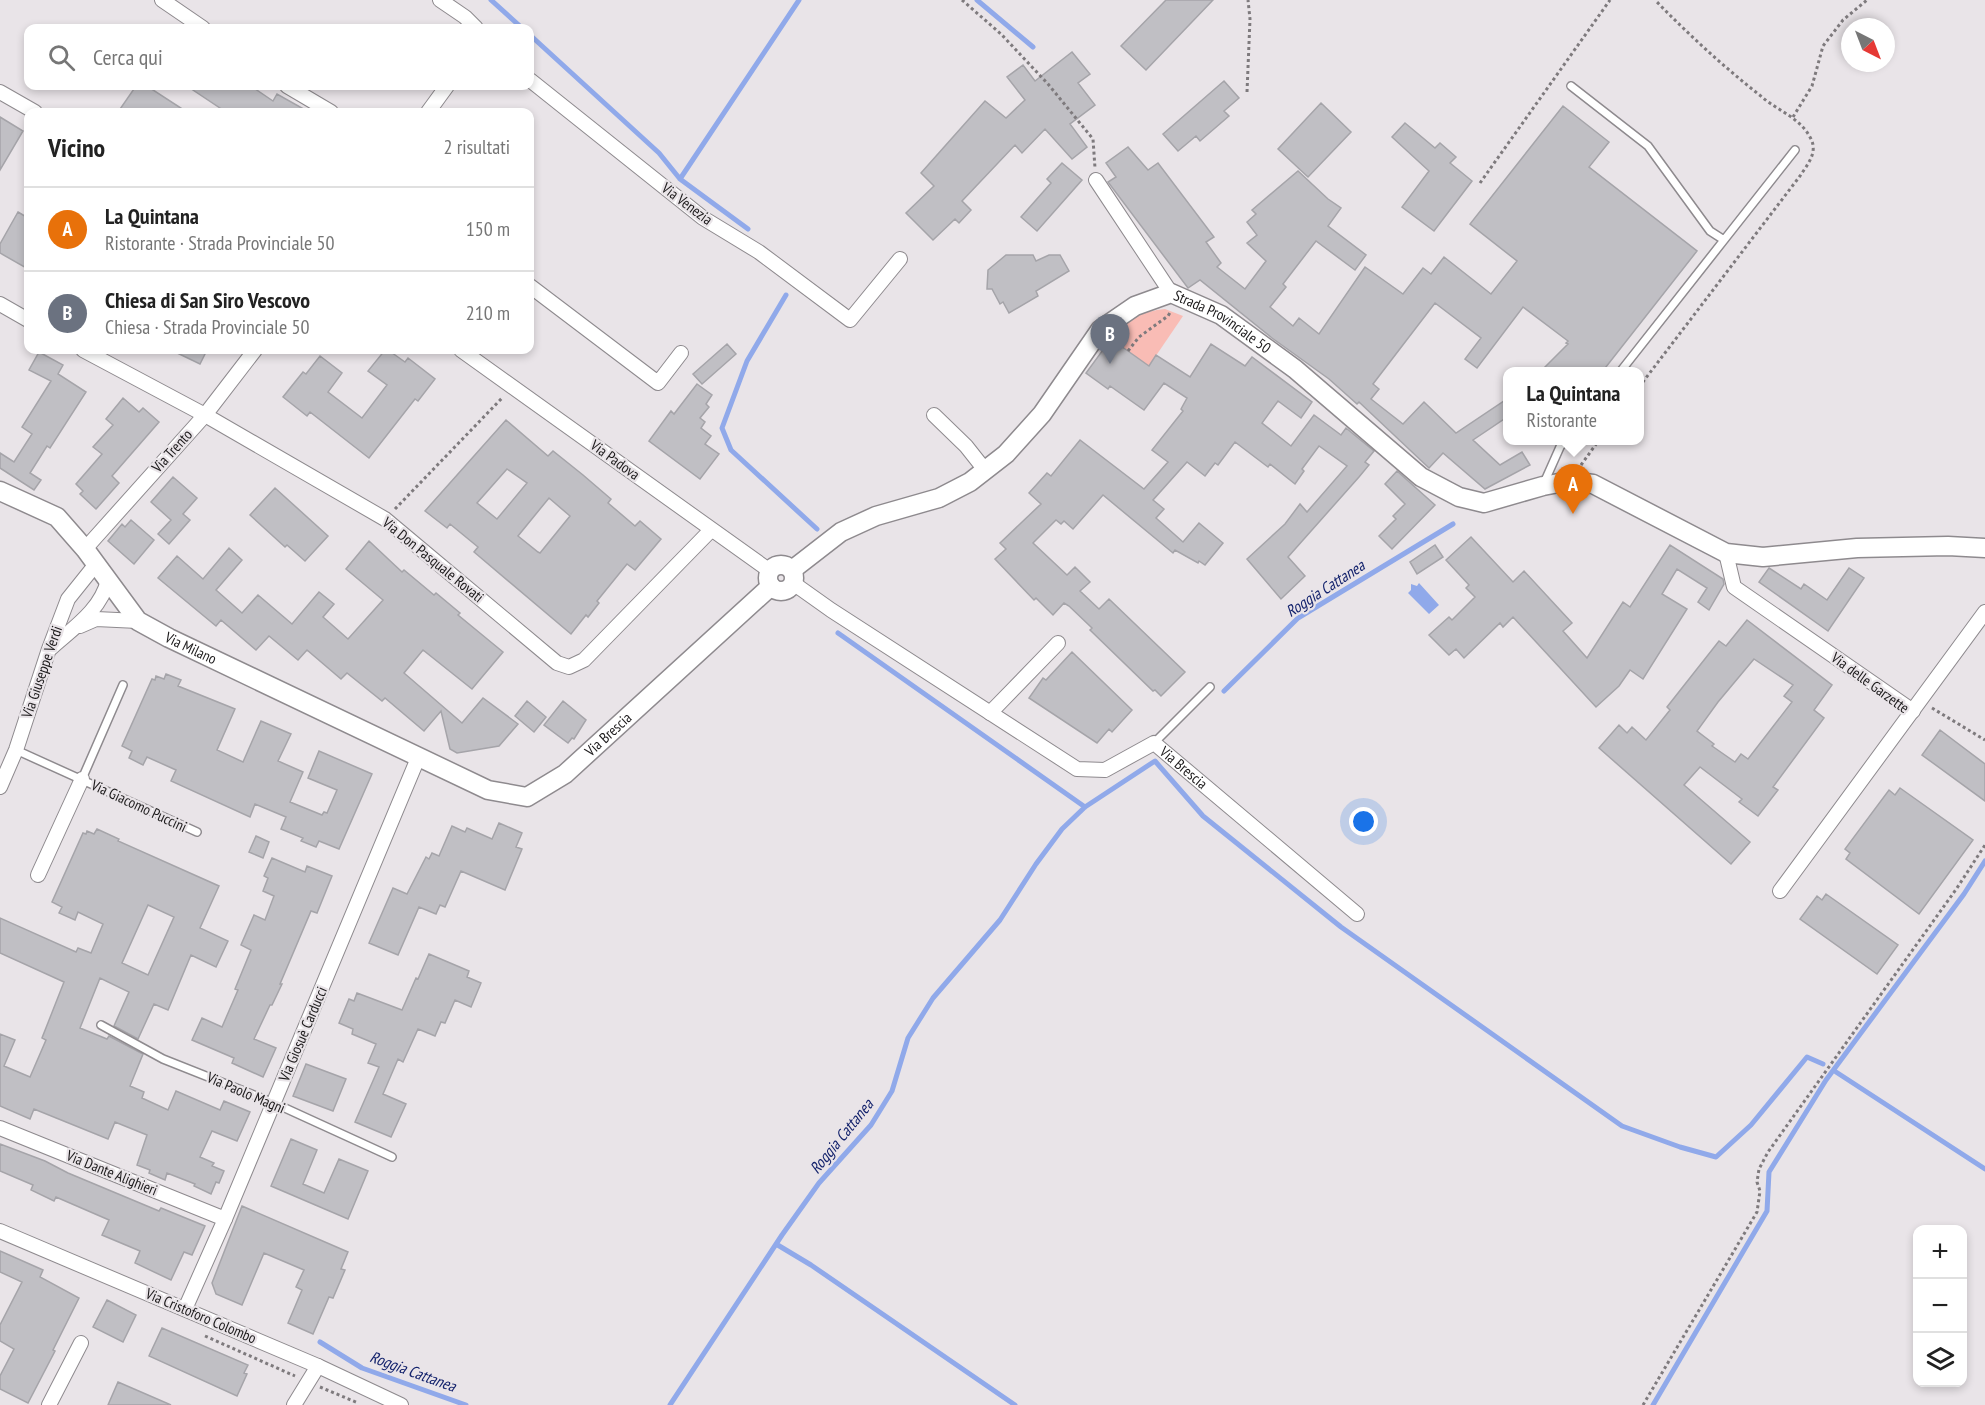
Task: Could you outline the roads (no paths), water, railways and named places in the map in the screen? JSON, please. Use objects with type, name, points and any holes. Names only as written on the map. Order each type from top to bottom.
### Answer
[{"type":"street","points":[[162,0],[197,24]]},
{"type":"street","points":[[440,0],[472,24]]},
{"type":"street","name":"Via Venezia","points":[[534,83],[703,218],[759,252],[850,320],[900,259]]},
{"type":"street","points":[[294,90],[324,108]]},
{"type":"street","points":[[431,108],[444,90]]},
{"type":"street","points":[[0,92],[28,108]]},
{"type":"street","points":[[1096,180],[1176,295]]},
{"type":"street","points":[[534,289],[658,382],[681,353]]},
{"type":"street","name":"Strada Provinciale 50","points":[[792,576],[840,532],[876,516],[939,498],[970,482],[1006,454],[1042,414],[1100,330],[1134,306],[1176,295],[1221,315],[1295,369],[1421,477],[1459,497],[1484,503],[1569,481],[1593,484],[1726,553]]},
{"type":"street","points":[[0,304],[24,318]]},
{"type":"street","name":"Via Don Pasquale Rovati","points":[[91,354],[205,415],[385,519],[557,663],[569,667],[584,660],[711,530]]},
{"type":"street","name":"Via Trento","points":[[90,557],[252,354]]},
{"type":"street","name":"Via Padova","points":[[467,354],[711,530],[770,578]]},
{"type":"street","points":[[934,415],[966,446],[985,470]]},
{"type":"street","name":"Via Milano","points":[[0,491],[57,517],[138,621],[418,758]]},
{"type":"street","points":[[1726,553],[1763,557],[1857,548],[1948,546],[1985,548]]},
{"type":"street","name":"Via delle Garzette","points":[[1726,553],[1734,587],[1916,707],[1780,891]]},
{"type":"street","name":"Via Giuseppe Verdi","points":[[0,787],[16,750],[68,599],[90,557]]},
{"type":"street","points":[[770,578],[778,591],[783,591],[787,589],[792,576]]},
{"type":"street","name":"Via Brescia","points":[[792,576],[831,610],[1077,769],[1105,770],[1154,743],[1358,914]]},
{"type":"street","name":"Via Brescia","points":[[418,758],[488,790],[527,797],[565,774],[770,578]]},
{"type":"street","points":[[49,649],[75,628],[94,608],[105,594],[108,580]]},
{"type":"street","points":[[1916,707],[1985,612]]},
{"type":"street","points":[[75,628],[96,619],[138,621]]},
{"type":"street","points":[[990,713],[1058,643]]},
{"type":"street","name":"Via Giosuè Carducci","points":[[185,1309],[418,758]]},
{"type":"street","name":"Via Giacomo Puccini","points":[[38,875],[82,779]]},
{"type":"street","name":"Via Dante Alighieri","points":[[0,1128],[225,1219]]},
{"type":"street","name":"Via Cristoforo Colombo","points":[[0,1231],[318,1366],[401,1405]]},
{"type":"street","points":[[49,1405],[81,1343]]},
{"type":"street","points":[[294,1405],[318,1366]]},
{"type":"lane","points":[[1571,86],[1648,146],[1710,231],[1724,240]]},
{"type":"lane","points":[[1624,367],[1795,150]]},
{"type":"lane","points":[[1543,486],[1562,445]]},
{"type":"lane","name":"Via Giacomo Puccini","points":[[82,779],[123,685]]},
{"type":"lane","points":[[1154,743],[1210,687]]},
{"type":"lane","name":"Via Giacomo Puccini","points":[[16,750],[197,832]]},
{"type":"lane","name":"Via Paolo Magni","points":[[101,1025],[163,1059],[274,1103],[392,1157]]},
{"type":"water","points":[[1419,583],[1439,605],[1429,614],[1408,593],[1411,590],[1411,584],[1417,586]]},
{"type":"waterway","points":[[491,0],[518,24]]},
{"type":"waterway","points":[[748,229],[680,179],[799,0]]},
{"type":"waterway","points":[[977,0],[1033,47]]},
{"type":"waterway","points":[[534,39],[659,153],[680,179]]},
{"type":"waterway","points":[[786,295],[747,361],[722,428],[731,450],[817,529]]},
{"type":"waterway","name":"Roggia Cattanea","points":[[1224,691],[1298,618],[1453,524]]},
{"type":"waterway","points":[[838,633],[1085,807]]},
{"type":"waterway","points":[[670,1405],[819,1183],[871,1125],[892,1091],[908,1038],[933,998],[1000,920],[1062,829],[1085,807],[1155,761],[1203,816],[1341,927],[1622,1126],[1716,1157],[1751,1125],[1807,1057],[1823,1064]]},
{"type":"waterway","points":[[1653,1405],[1767,1211],[1769,1172],[1826,1080],[1964,894],[1985,861]]},
{"type":"waterway","points":[[1836,1072],[1985,1169]]},
{"type":"waterway","points":[[776,1244],[811,1265],[1015,1405]]},
{"type":"waterway","name":"Roggia Cattanea","points":[[320,1342],[362,1368],[466,1405]]},
{"type":"place","name":"Chiesa di San Siro Vescovo","points":[[1110,364]]},
{"type":"place","name":"La Quintana","points":[[1573,514]]}]
